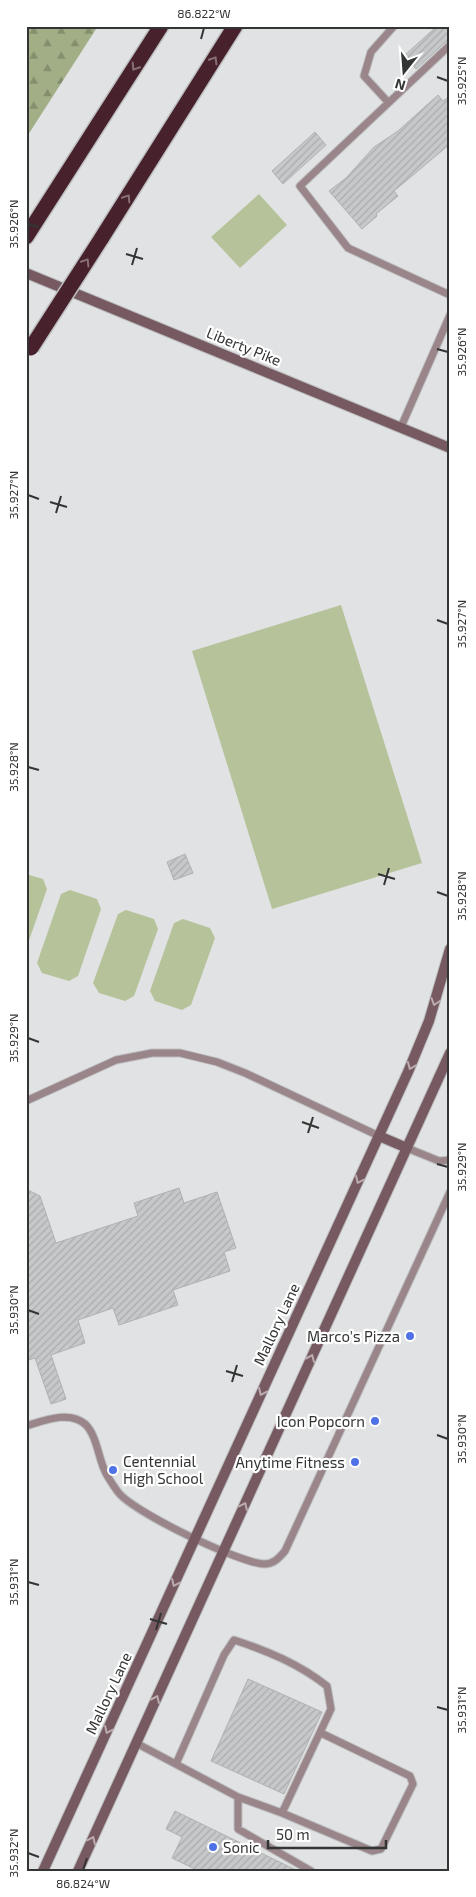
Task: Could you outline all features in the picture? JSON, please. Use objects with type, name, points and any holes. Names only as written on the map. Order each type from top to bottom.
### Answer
[{"type":"highway","points":[[26,237],[161,26]]},
{"type":"highway","points":[[29,352],[235,26]]},
{"type":"main road","name":"Liberty Pike","points":[[26,273],[401,426],[450,448]]},
{"type":"main road","name":"Mallory Lane","points":[[43,1871],[379,1136],[429,1021],[450,949]]},
{"type":"main road","points":[[78,1871],[450,1053]]},
{"type":"main road","points":[[379,1136],[407,1148]]},
{"type":"lane","points":[[388,102],[364,76],[372,52],[394,26]]},
{"type":"lane","points":[[450,45],[300,186],[348,248],[450,294]]},
{"type":"lane","points":[[401,426],[450,315]]},
{"type":"lane","points":[[26,1100],[116,1060],[152,1054],[180,1053],[217,1062],[245,1073],[379,1136]]},
{"type":"lane","points":[[407,1148],[439,1161],[450,1160]]},
{"type":"lane","points":[[26,1426],[53,1417],[72,1418],[84,1424],[95,1441],[104,1471],[119,1494],[151,1515],[195,1538],[246,1560],[264,1564],[277,1561],[285,1551],[450,1192]]},
{"type":"lane","points":[[176,1764],[224,1655],[234,1640],[272,1652],[310,1673],[327,1686],[331,1709],[282,1813]]},
{"type":"lane","points":[[136,1743],[238,1797],[372,1850],[381,1849],[413,1784],[410,1776],[321,1733]]},
{"type":"lane","points":[[238,1797],[238,1829],[311,1871]]},
{"type":"green space","points":[[26,26],[98,26],[26,138]]},
{"type":"green space","points":[[259,194],[287,225],[240,268],[211,237]]},
{"type":"green space","points":[[341,605],[422,863],[272,909],[192,651]]},
{"type":"green space","points":[[26,874],[43,879],[47,889],[26,949]]},
{"type":"green space","points":[[70,890],[97,899],[101,909],[78,976],[69,981],[42,973],[37,963],[61,894]]},
{"type":"green space","points":[[126,910],[154,919],[158,929],[134,996],[125,1001],[99,993],[93,983],[118,914]]},
{"type":"green space","points":[[183,919],[210,928],[215,938],[191,1005],[182,1010],[155,1001],[150,991],[174,923]]},
{"type":"building","points":[[437,26],[450,26],[450,38],[416,69],[404,56]]},
{"type":"building","points":[[438,95],[443,101],[450,96],[450,144],[394,191],[398,196],[376,214],[377,216],[362,229],[329,191],[346,178],[374,147],[398,131]]},
{"type":"building","points":[[315,132],[326,145],[283,184],[272,171]]},
{"type":"building","points":[[185,854],[193,873],[174,880],[167,862]]},
{"type":"building","points":[[179,1188],[184,1203],[217,1192],[236,1248],[224,1252],[230,1271],[173,1290],[178,1305],[119,1325],[113,1308],[78,1320],[85,1343],[51,1355],[66,1399],[51,1404],[35,1358],[26,1361],[26,1189],[40,1196],[56,1243],[138,1216],[134,1203]]},
{"type":"building","points":[[248,1679],[322,1712],[284,1794],[211,1761]]},
{"type":"building","name":"Sonic","points":[[175,1811],[298,1871],[199,1871],[172,1858],[182,1837],[166,1829]]},
{"type":"place","name":"Marco's Pizza","points":[[410,1336]]},
{"type":"place","name":"Icon Popcorn","points":[[375,1421]]},
{"type":"place","name":"Anytime Fitness","points":[[355,1462]]},
{"type":"place","name":"Centennial High School","points":[[113,1470]]},
{"type":"place","name":"Sonic","points":[[213,1847]]}]
